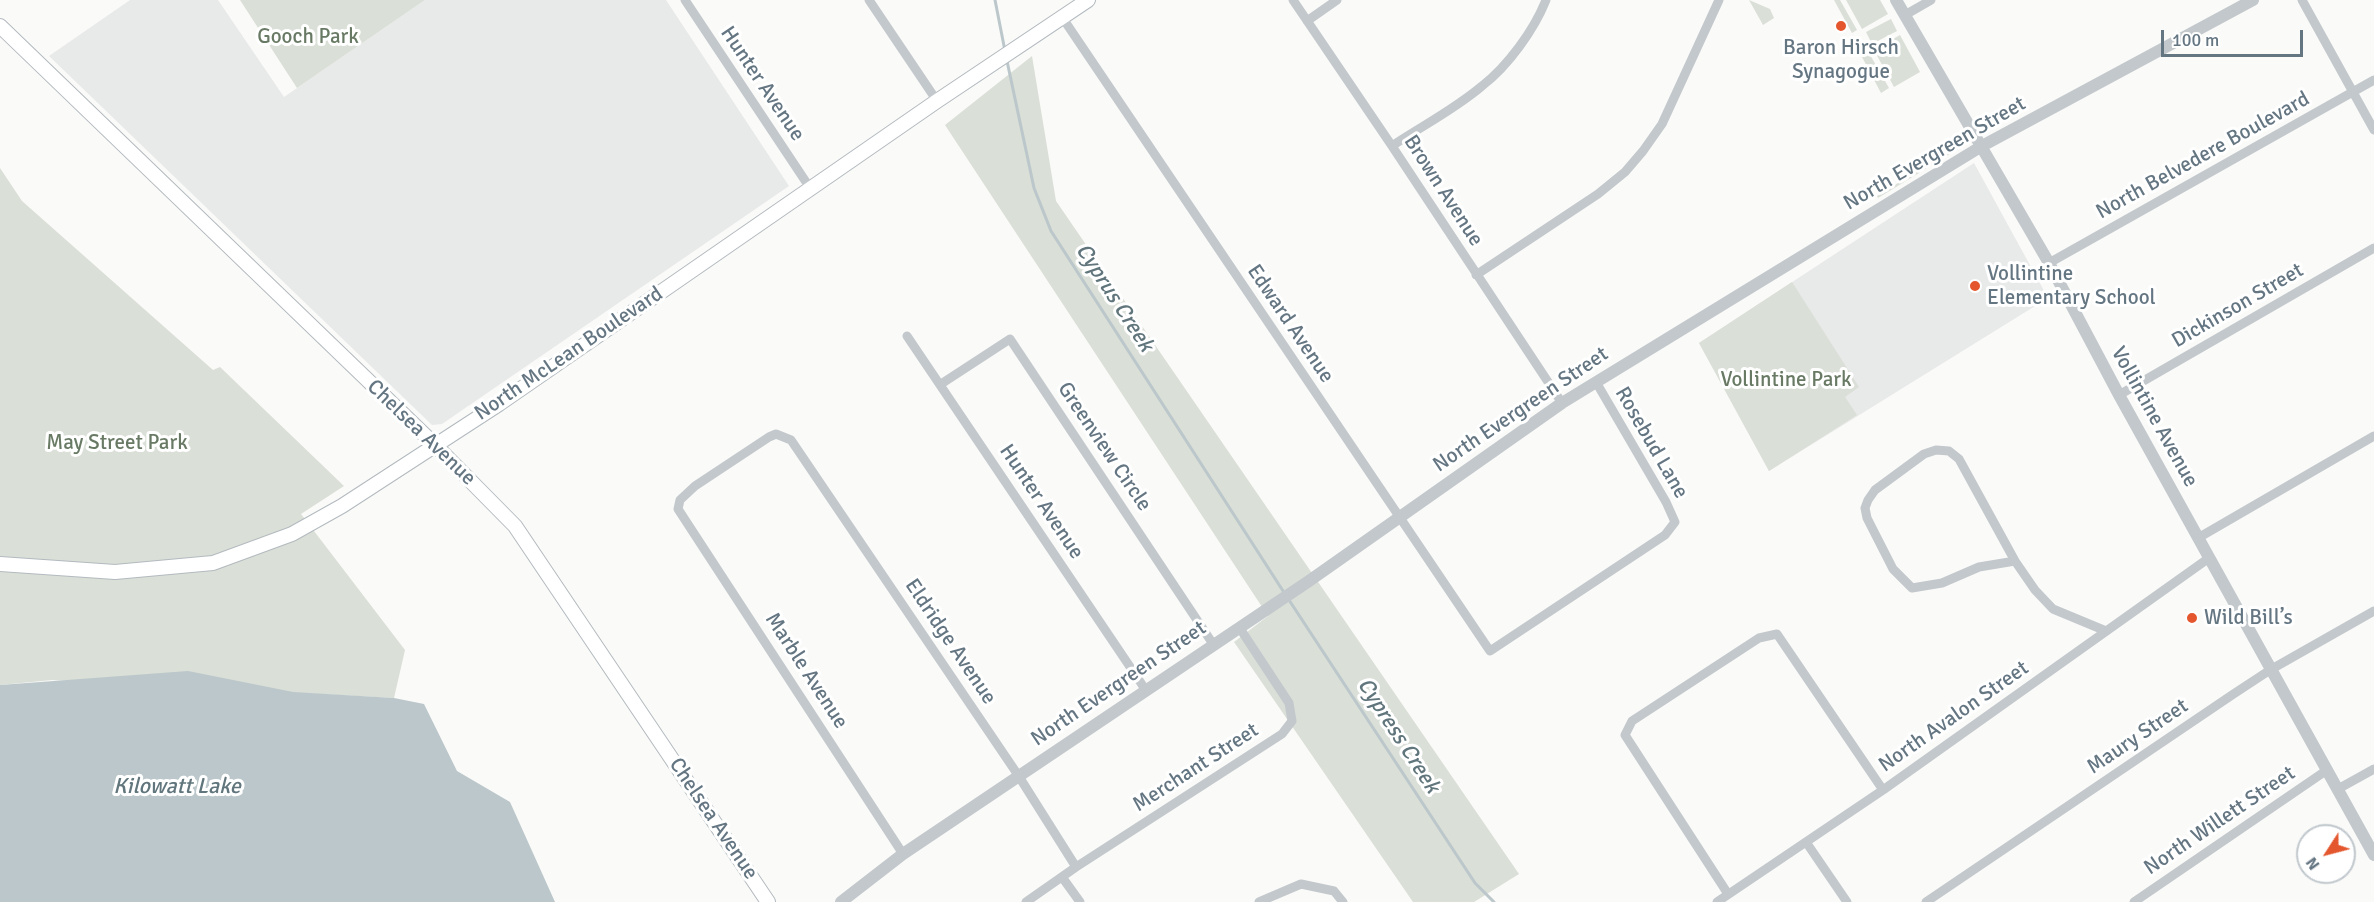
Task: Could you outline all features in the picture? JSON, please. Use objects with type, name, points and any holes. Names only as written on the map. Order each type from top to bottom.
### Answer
[{"type":"main road","name":"North McLean Boulevard","points":[[0,564],[115,572],[213,563],[292,534],[342,506],[499,404],[810,188],[1088,0]]},
{"type":"main road","name":"Chelsea Avenue","points":[[0,26],[435,445],[515,526],[768,902]]},
{"type":"street","name":"Hunter Avenue","points":[[685,0],[810,188]]},
{"type":"street","points":[[869,0],[937,101]]},
{"type":"street","name":"Brown Avenue","points":[[1293,0],[1562,403]]},
{"type":"street","points":[[1307,21],[1337,0]]},
{"type":"street","points":[[1392,146],[1483,86],[1518,48],[1540,14],[1546,0]]},
{"type":"street","points":[[1476,275],[1598,194],[1625,172],[1662,124],[1719,0]]},
{"type":"street","name":"Vollintine Avenue","points":[[1896,0],[2049,263],[2119,395],[2374,855]]},
{"type":"street","points":[[1905,15],[1931,0]]},
{"type":"street","name":"North Evergreen Street","points":[[849,900],[903,854],[1309,581],[1398,516],[1562,403],[1982,146],[2253,0]]},
{"type":"street","points":[[2302,0],[2374,130]]},
{"type":"street","name":"Edward Avenue","points":[[1062,17],[1490,651]]},
{"type":"street","name":"North Belvedere Boulevard","points":[[2049,263],[2374,80]]},
{"type":"street","name":"Dickinson Street","points":[[2119,395],[2374,248]]},
{"type":"street","name":"Hunter Avenue","points":[[907,336],[1145,690]]},
{"type":"street","name":"Greenview Circle","points":[[940,384],[1010,339],[1213,644]]},
{"type":"street","name":"Rosebud Lane","points":[[1490,651],[1665,535],[1675,522],[1666,502],[1596,382]]},
{"type":"street","name":"Marble Avenue","points":[[791,440],[776,434],[769,437],[695,486],[680,500],[678,509],[903,854]]},
{"type":"street","points":[[2198,538],[2374,436]]},
{"type":"street","name":"Eldridge Avenue","points":[[791,440],[1018,775],[1076,867]]},
{"type":"street","points":[[2015,561],[1979,567],[1942,583],[1912,588],[1893,569],[1874,532],[1865,508],[1868,500],[1875,490],[1924,454],[1936,450],[1949,451],[1959,459],[1967,471],[2015,561],[2035,590],[2053,609],[2106,631]]},
{"type":"street","name":"North Avalon Street","points":[[1717,902],[1883,790],[2209,558]]},
{"type":"street","name":"Maury Street","points":[[1926,902],[2270,670],[2374,611]]},
{"type":"street","name":"Merchant Street","points":[[1026,902],[1076,867],[1282,734],[1292,721],[1289,704],[1239,627]]},
{"type":"street","points":[[1728,894],[1625,735],[1632,721],[1759,638],[1777,634],[1883,790]]},
{"type":"street","points":[[2338,789],[2374,769]]},
{"type":"street","name":"North Willett Street","points":[[2134,902],[2327,770]]},
{"type":"street","points":[[1806,842],[1847,902]]},
{"type":"street","points":[[1062,877],[1080,902]]},
{"type":"street","points":[[1259,902],[1301,884],[1334,891],[1343,902]]},
{"type":"shaded area","points":[[130,0],[218,0],[284,97],[425,0],[666,0],[789,186],[442,424],[432,425],[49,56]]},
{"type":"shaded area","points":[[1974,163],[2048,298],[1769,471],[1699,343]]},
{"type":"green space","name":"Gooch Park","points":[[240,0],[425,0],[297,88]]},
{"type":"green space","points":[[1749,0],[1770,9],[1774,18],[1763,25]]},
{"type":"green space","points":[[1834,0],[1840,0],[1857,30],[1852,33]]},
{"type":"green space","points":[[1846,0],[1880,0],[1888,14],[1862,29]]},
{"type":"green space","points":[[1891,19],[1897,31],[1872,44],[1866,32]]},
{"type":"green space","points":[[1900,35],[1920,72],[1894,87],[1874,50]]},
{"type":"green space","points":[[1869,53],[1889,88],[1881,93],[1862,57]]},
{"type":"green space","points":[[1032,56],[1056,201],[1519,874],[1474,902],[1413,902],[1234,642],[1268,616],[945,125]]},
{"type":"green space","points":[[1958,146],[1960,148],[1878,198],[1877,196]]},
{"type":"green space","name":"May Street Park","points":[[0,168],[22,201],[213,370],[220,367],[344,486],[301,514],[405,650],[394,698],[52,680],[0,685]]},
{"type":"green space","name":"Vollintine Park","points":[[1792,282],[1859,387],[1845,397],[1857,415],[1769,471],[1699,343]]},
{"type":"water","name":"Kilowatt Lake","points":[[188,671],[293,692],[394,698],[424,704],[457,771],[510,802],[555,902],[0,902],[0,685]]},
{"type":"waterway","name":"Cyprus Creek","points":[[995,0],[1005,51]]},
{"type":"waterway","name":"Cyprus Creek","points":[[1007,61],[1034,188],[1051,231],[1285,594]]},
{"type":"waterway","name":"Cypress Creek","points":[[1289,600],[1475,883],[1494,902]]},
{"type":"place","name":"Baron Hirsch Synagogue","points":[[1841,26]]},
{"type":"place","name":"Vollintine Elementary School","points":[[1975,286]]},
{"type":"place","name":"Wild Bill’s","points":[[2192,618]]}]
